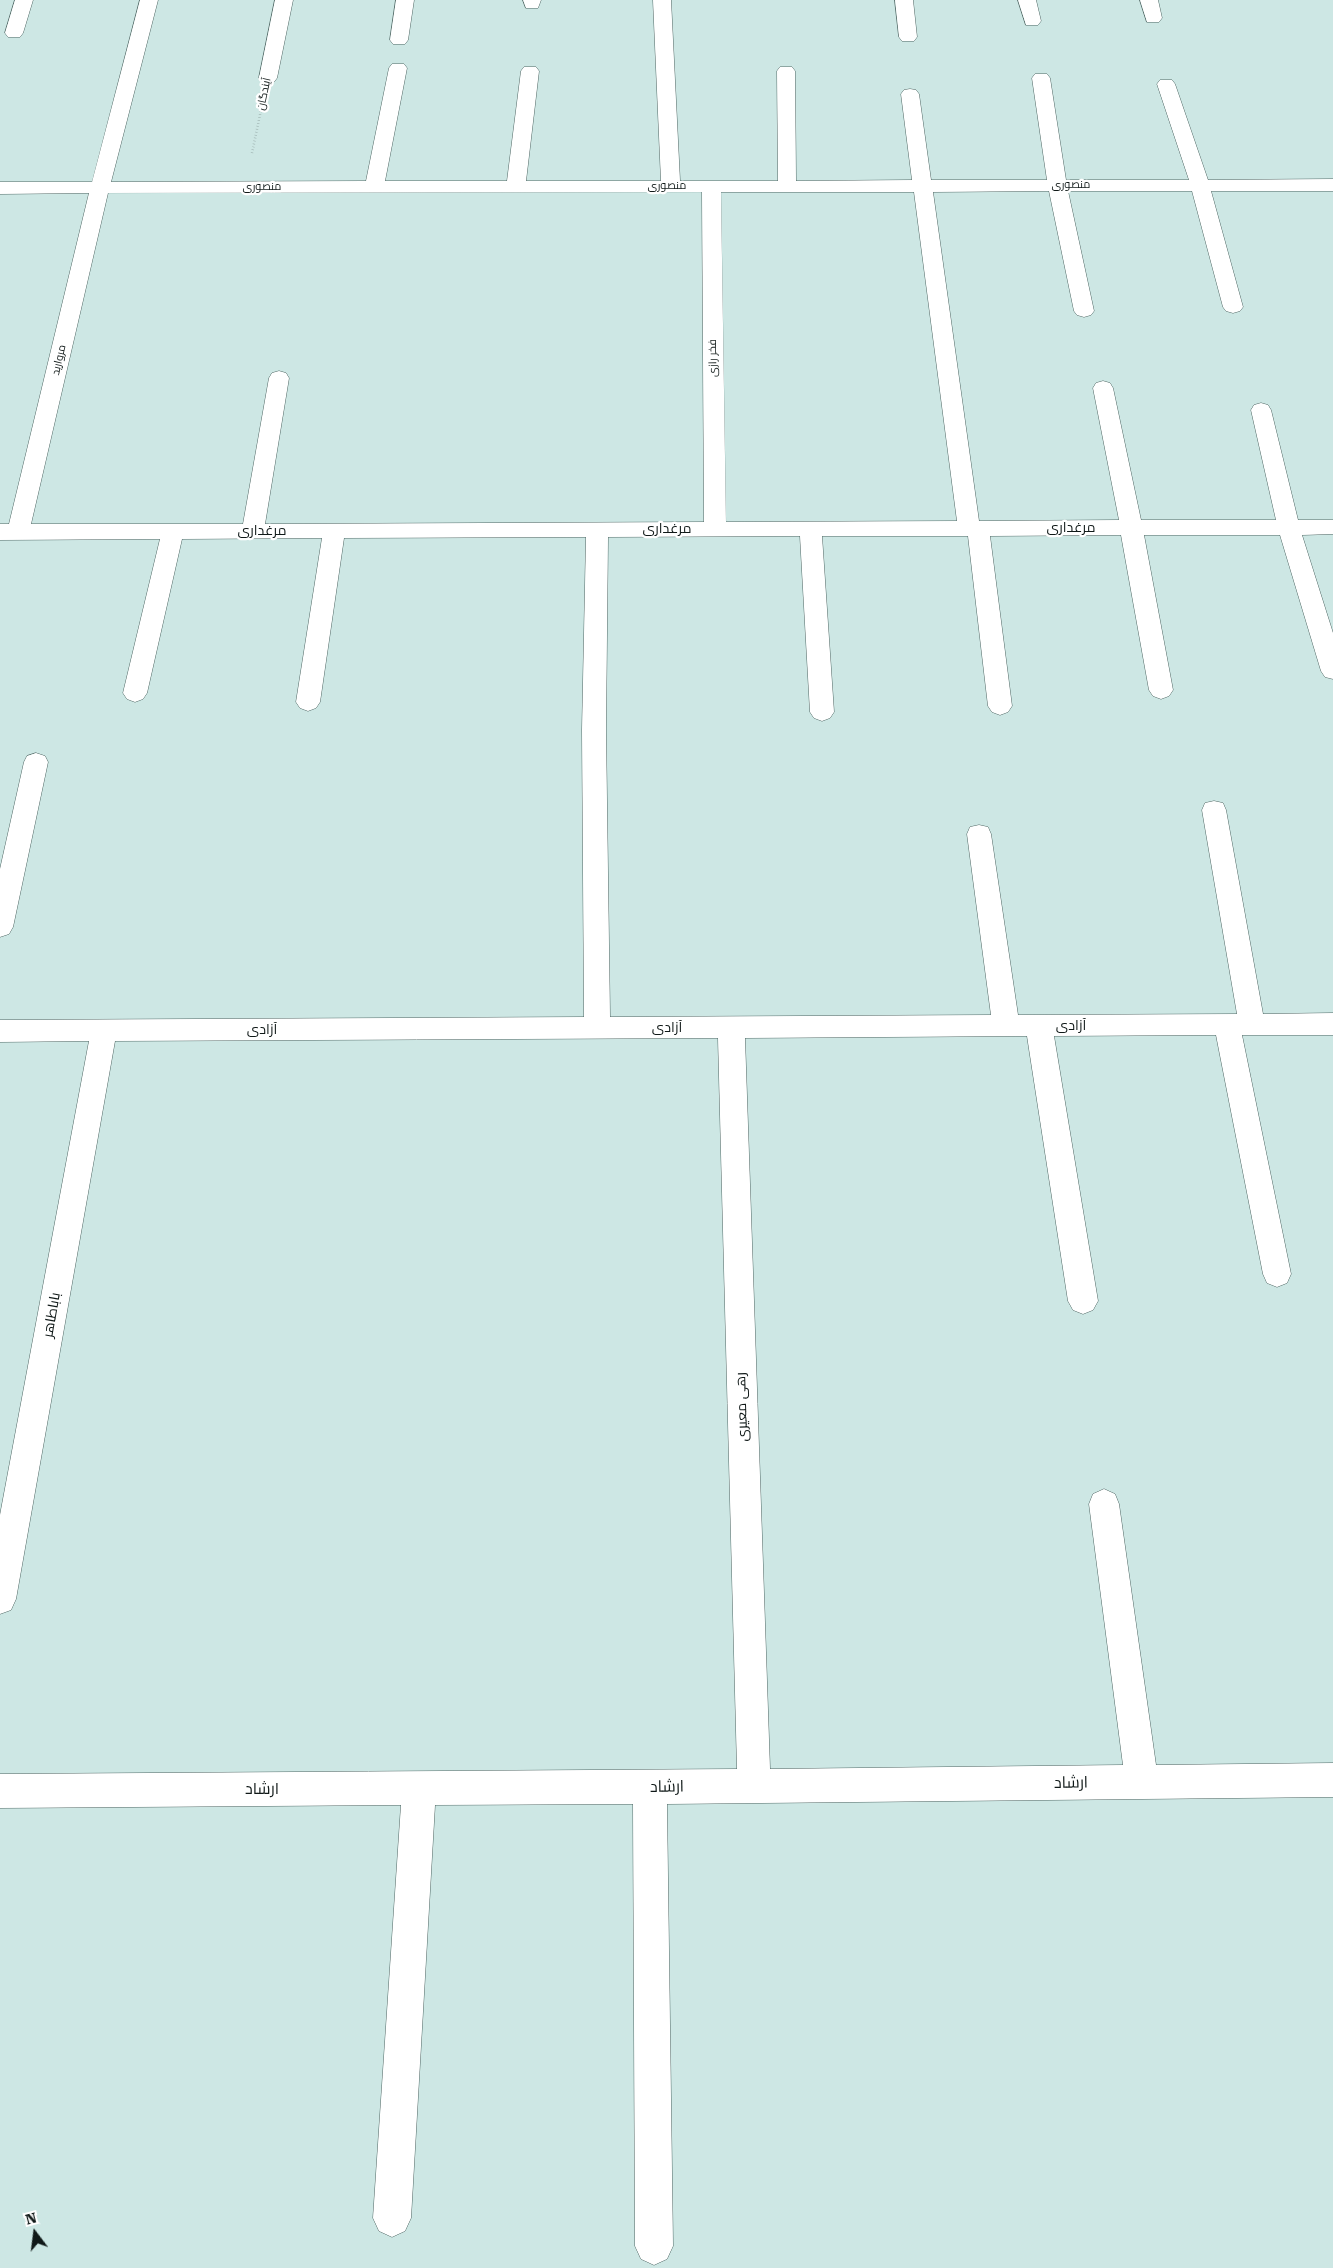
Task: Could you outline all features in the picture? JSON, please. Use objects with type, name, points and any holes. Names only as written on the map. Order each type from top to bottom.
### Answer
[{"type":"street","points":[[14,33],[24,0]]},
{"type":"street","name":"مروارید","points":[[9,532],[149,0]]},
{"type":"street","name":"آیندگان","points":[[268,78],[284,0]]},
{"type":"street","points":[[399,40],[405,0]]},
{"type":"street","points":[[662,0],[671,186]]},
{"type":"street","points":[[904,0],[908,37]]},
{"type":"street","points":[[1027,0],[1032,21]]},
{"type":"street","points":[[1150,0],[1153,18]]},
{"type":"street","points":[[374,187],[398,68]]},
{"type":"street","points":[[516,187],[530,71]]},
{"type":"street","points":[[786,71],[788,185]]},
{"type":"street","points":[[1040,78],[1057,185],[1084,311]]},
{"type":"street","points":[[1166,84],[1200,185],[1233,307]]},
{"type":"street","points":[[910,94],[1000,706]]},
{"type":"street","name":"منصوری","points":[[0,188],[1333,184]]},
{"type":"street","name":"فخر رازی","points":[[711,186],[715,529]]},
{"type":"street","points":[[253,531],[279,378]]},
{"type":"street","points":[[1103,388],[1161,690]]},
{"type":"street","points":[[1261,410],[1290,527],[1333,671]]},
{"type":"street","name":"مرغداری","points":[[9,532],[1333,527]]},
{"type":"street","points":[[811,529],[822,712]]},
{"type":"street","points":[[597,530],[594,730],[597,1028]]},
{"type":"street","points":[[136,693],[174,531]]},
{"type":"street","points":[[308,702],[334,531]]},
{"type":"street","points":[[0,927],[36,762]]},
{"type":"street","points":[[1214,810],[1239,1025],[1277,1274]]},
{"type":"street","points":[[979,834],[1006,1026]]},
{"type":"street","name":"آزادی","points":[[0,1031],[1333,1024]]},
{"type":"street","points":[[1039,1026],[1083,1301]]},
{"type":"street","name":"رهی معیری","points":[[731,1028],[754,1786]]},
{"type":"street","name":"باباطاهر","points":[[0,1599],[104,1031]]},
{"type":"street","points":[[1104,1504],[1142,1782]]},
{"type":"street","name":"ارشاد","points":[[0,1791],[1333,1780]]},
{"type":"street","points":[[650,1787],[654,2246]]},
{"type":"street","points":[[392,2218],[419,1788]]},
{"type":"path","name":"آیندگان","points":[[244,187],[268,78]]}]
